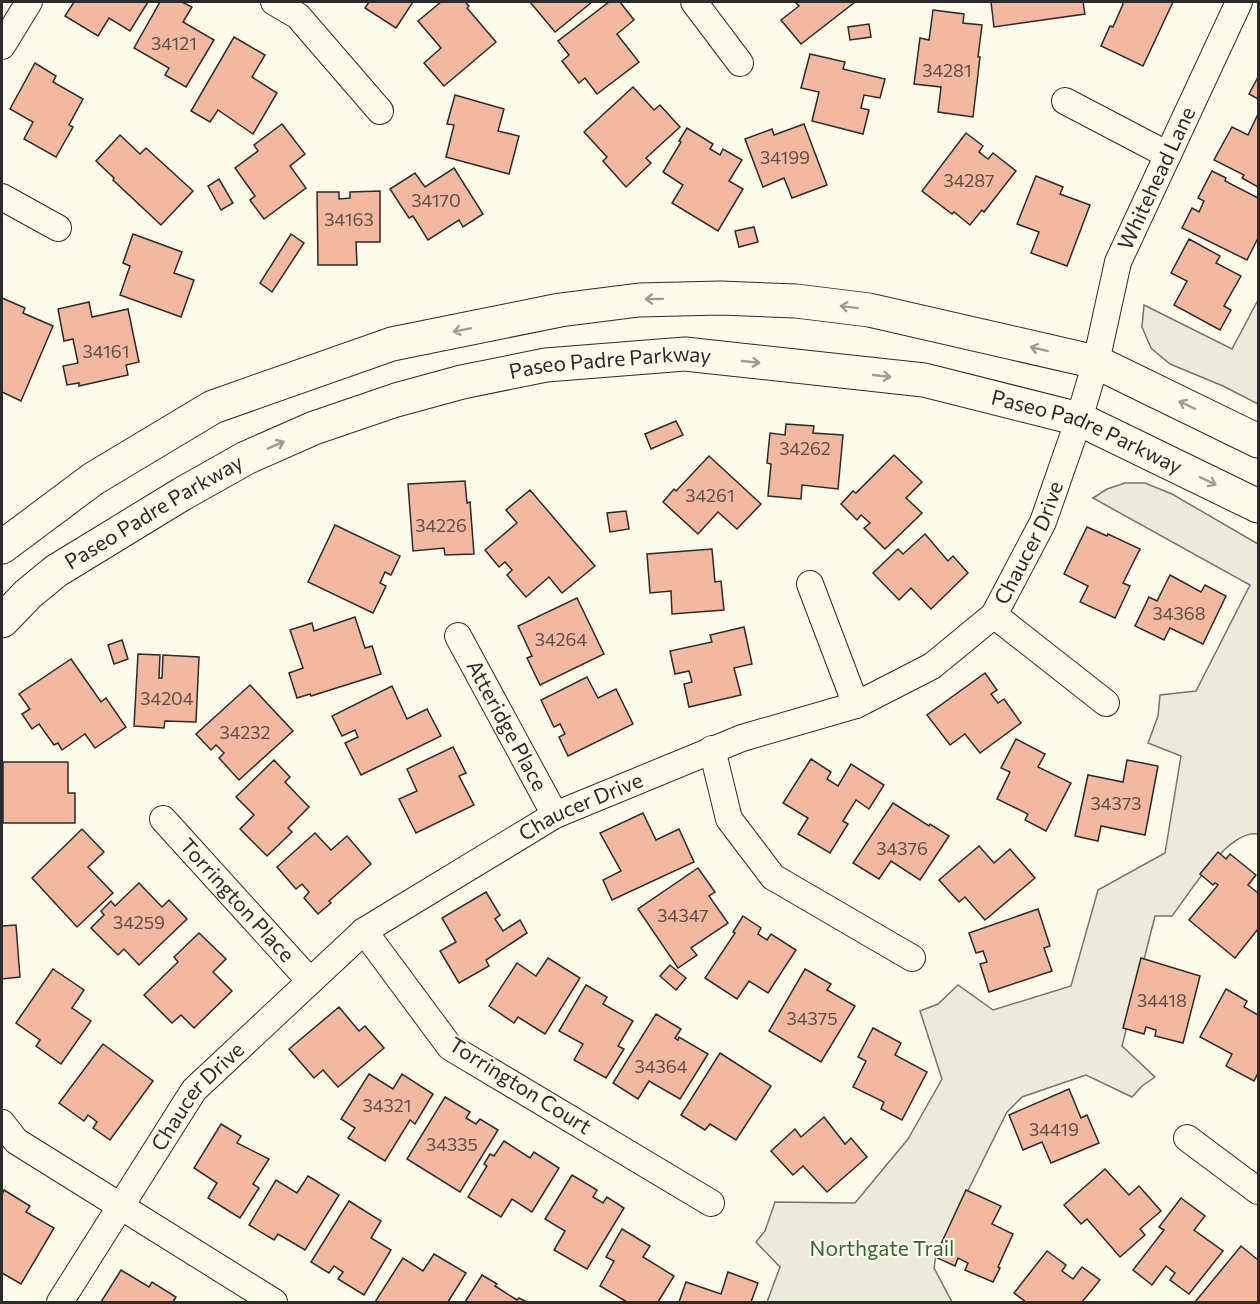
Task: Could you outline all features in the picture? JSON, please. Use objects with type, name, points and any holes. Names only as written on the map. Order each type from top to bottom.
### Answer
[{"type":"main road","points":[[2,547],[93,479],[213,407],[392,344],[560,310],[639,300],[721,298],[796,301],[869,310],[1096,362],[1258,441]]},
{"type":"main road","name":"Paseo Padre Parkway","points":[[2,621],[28,594],[56,571],[246,458],[314,428],[396,400],[462,382],[546,365],[685,354],[924,380],[1079,419],[1258,506]]},
{"type":"street","points":[[2,46],[29,2]]},
{"type":"street","points":[[274,2],[298,16],[380,111]]},
{"type":"street","points":[[694,2],[740,63]]},
{"type":"street","name":"Whitehead Lane","points":[[1096,362],[1118,262],[1239,2]]},
{"type":"street","points":[[1065,101],[1168,155]]},
{"type":"street","points":[[2,197],[58,228]]},
{"type":"street","name":"Chaucer Drive","points":[[60,1302],[194,1090],[364,931],[555,815],[742,738],[855,705],[932,666],[994,615],[1043,522],[1096,362]]},
{"type":"street","points":[[810,584],[855,705]]},
{"type":"street","points":[[994,615],[1106,703]]},
{"type":"street","name":"Atteridge Place","points":[[458,636],[555,815]]},
{"type":"street","points":[[712,749],[729,819],[773,877],[912,958]]},
{"type":"street","name":"Torrington Place","points":[[163,819],[310,981]]},
{"type":"street","name":"Torrington Court","points":[[364,931],[450,1047],[711,1203]]},
{"type":"street","points":[[2,1123],[16,1141],[274,1302]]},
{"type":"street","points":[[1187,1137],[1258,1191]]},
{"type":"green space","points":[[1258,300],[1258,404],[1223,386],[1170,364],[1151,348],[1142,327],[1144,305],[1232,349]]},
{"type":"green space","name":"Northgate Trail","points":[[1125,483],[1145,483],[1172,494],[1258,544],[1258,834],[1246,835],[1222,852],[1172,916],[1155,916],[1122,1046],[1155,1077],[1132,1097],[1086,1075],[1022,1097],[1007,1112],[936,1255],[934,1268],[952,1302],[767,1302],[780,1267],[756,1242],[765,1231],[775,1202],[855,1203],[908,1139],[942,1079],[920,1011],[938,1004],[958,985],[993,1010],[1071,986],[1098,890],[1165,853],[1181,756],[1148,743],[1158,716],[1160,695],[1196,691],[1250,585],[1093,498],[1107,489]]},
{"type":"building","points":[[74,2],[148,2],[130,31],[109,18],[98,36],[65,16]]},
{"type":"building","points":[[160,2],[182,2],[192,7],[183,22],[214,40],[186,87],[165,75],[169,68],[134,48]]},
{"type":"building","points":[[369,2],[413,2],[396,28],[365,8]]},
{"type":"building","points":[[441,2],[465,2],[469,6],[467,8],[496,42],[444,86],[424,63],[441,48],[418,21]]},
{"type":"building","points":[[530,2],[592,2],[555,32]]},
{"type":"building","points":[[609,2],[620,2],[634,20],[617,34],[639,62],[597,94],[585,78],[579,83],[562,61],[569,55],[558,41]]},
{"type":"building","points":[[795,2],[855,2],[801,44],[781,20],[799,6]]},
{"type":"building","points":[[991,2],[1083,2],[1085,14],[994,27]]},
{"type":"building","points":[[1122,2],[1173,2],[1143,66],[1101,46],[1110,26],[1113,27]]},
{"type":"building","points":[[933,10],[964,14],[963,23],[982,25],[973,117],[938,112],[941,87],[914,84],[920,38],[929,40]]},
{"type":"building","points":[[869,24],[871,37],[850,40],[848,27]]},
{"type":"building","points":[[234,37],[265,55],[252,77],[277,93],[253,134],[218,110],[210,122],[191,111]]},
{"type":"building","points":[[810,54],[845,62],[843,69],[885,79],[880,98],[864,95],[861,108],[869,110],[863,134],[812,121],[819,92],[801,88]]},
{"type":"building","points":[[35,63],[56,76],[53,82],[83,99],[69,125],[73,127],[56,157],[24,139],[33,122],[10,109]]},
{"type":"building","points":[[1258,77],[1258,99],[1249,94]]},
{"type":"building","points":[[633,87],[654,110],[660,105],[680,127],[646,158],[651,163],[626,187],[603,161],[607,157],[584,132]]},
{"type":"building","points":[[455,95],[504,109],[498,131],[519,136],[509,174],[446,157],[454,125],[447,124]]},
{"type":"building","points":[[1258,114],[1258,187],[1242,178],[1244,175],[1214,160],[1232,127],[1248,135]]},
{"type":"building","points":[[282,124],[305,154],[290,166],[306,188],[264,219],[250,200],[255,196],[235,168],[258,151],[254,145]]},
{"type":"building","points":[[804,124],[827,185],[792,198],[784,178],[763,187],[745,139],[772,129],[774,135]]},
{"type":"building","points":[[687,128],[713,144],[710,149],[720,155],[723,149],[742,160],[729,181],[743,189],[718,231],[672,203],[683,185],[663,172]]},
{"type":"building","points":[[966,133],[983,146],[979,152],[988,159],[993,153],[1016,171],[984,212],[982,210],[970,225],[922,191]]},
{"type":"building","points":[[120,135],[140,154],[146,148],[193,191],[161,225],[96,161]]},
{"type":"building","points":[[454,168],[483,214],[463,227],[459,220],[428,240],[413,216],[409,218],[390,189],[415,173],[425,187]]},
{"type":"building","points":[[1212,171],[1226,178],[1225,181],[1258,198],[1258,238],[1247,260],[1182,228],[1192,208],[1199,212],[1204,201],[1198,198]]},
{"type":"building","points":[[1036,176],[1063,187],[1060,194],[1090,205],[1067,266],[1031,253],[1039,232],[1017,224]]},
{"type":"building","points":[[219,179],[233,203],[221,210],[208,186]]},
{"type":"building","points":[[380,191],[380,242],[356,242],[357,265],[318,265],[317,192],[339,192],[339,199],[350,198],[350,192]]},
{"type":"building","points":[[754,227],[758,242],[739,247],[735,231]]},
{"type":"building","points":[[133,234],[182,252],[174,273],[194,280],[181,317],[120,295],[130,266],[123,263]]},
{"type":"building","points":[[291,234],[304,243],[272,292],[260,283]]},
{"type":"building","points":[[1189,239],[1220,256],[1216,263],[1241,276],[1224,306],[1231,310],[1220,330],[1174,305],[1187,281],[1171,273]]},
{"type":"building","points":[[2,298],[25,308],[23,313],[53,326],[21,401],[2,392]]},
{"type":"building","points":[[89,302],[92,317],[128,309],[139,362],[126,365],[128,375],[79,386],[79,383],[67,385],[63,366],[78,363],[73,339],[64,341],[58,309]]},
{"type":"building","points":[[676,421],[683,435],[651,449],[645,434]]},
{"type":"building","points":[[786,424],[814,426],[813,433],[843,435],[838,489],[802,485],[801,499],[768,496],[771,464],[767,463],[770,433],[785,435]]},
{"type":"building","points":[[894,455],[922,482],[906,498],[922,513],[885,549],[864,528],[870,523],[861,515],[857,520],[841,504],[853,491],[856,493]]},
{"type":"building","points":[[709,456],[761,504],[737,529],[718,512],[698,534],[663,502]]},
{"type":"building","points":[[465,481],[467,503],[470,502],[474,554],[445,555],[444,548],[413,551],[408,484]]},
{"type":"building","points":[[530,490],[595,566],[562,593],[549,577],[526,597],[507,575],[512,570],[505,562],[499,567],[485,550],[517,523],[506,510]]},
{"type":"building","points":[[626,511],[629,529],[610,532],[607,513]]},
{"type":"building","points":[[335,525],[400,556],[391,575],[385,572],[380,583],[386,586],[373,613],[308,582]]},
{"type":"building","points":[[1087,527],[1140,549],[1123,583],[1130,586],[1115,618],[1080,602],[1088,586],[1064,574]]},
{"type":"building","points":[[925,534],[948,561],[953,556],[968,573],[931,609],[911,588],[899,600],[873,573],[898,549],[903,554]]},
{"type":"building","points":[[712,549],[715,582],[721,581],[724,610],[672,614],[671,591],[650,593],[647,554]]},
{"type":"building","points":[[1170,575],[1201,592],[1205,585],[1226,596],[1203,644],[1170,628],[1164,640],[1135,626],[1149,597],[1157,601]]},
{"type":"building","points":[[577,598],[604,654],[540,685],[527,658],[532,656],[518,626]]},
{"type":"building","points":[[355,617],[365,648],[372,646],[381,674],[311,696],[310,694],[297,698],[289,673],[303,668],[290,630],[312,623],[314,631]]},
{"type":"building","points":[[744,627],[752,664],[734,668],[741,695],[689,707],[684,684],[692,682],[689,671],[675,674],[670,651],[712,642],[710,635]]},
{"type":"building","points":[[122,640],[128,659],[114,664],[108,645]]},
{"type":"building","points":[[138,654],[160,655],[159,678],[162,678],[163,655],[199,657],[196,722],[165,721],[164,728],[134,726]]},
{"type":"building","points":[[71,659],[101,702],[106,698],[126,727],[95,748],[85,734],[62,750],[58,743],[54,745],[39,724],[32,729],[22,714],[30,709],[19,694]]},
{"type":"building","points":[[985,673],[997,690],[991,694],[998,703],[1004,699],[1021,723],[980,753],[965,734],[950,745],[927,715]]},
{"type":"building","points":[[587,677],[598,698],[616,689],[633,724],[568,756],[559,737],[565,734],[560,724],[554,727],[541,700]]},
{"type":"building","points":[[250,685],[293,731],[239,780],[219,758],[224,753],[216,745],[211,750],[196,734]]},
{"type":"building","points":[[392,686],[407,719],[427,709],[441,736],[361,775],[345,743],[358,737],[355,730],[342,736],[332,716]]},
{"type":"building","points":[[1016,739],[1045,754],[1038,767],[1071,783],[1046,831],[1025,820],[1028,814],[997,799],[1010,772],[1001,768]]},
{"type":"building","points":[[453,747],[466,773],[459,776],[474,805],[416,833],[399,799],[417,791],[407,769]]},
{"type":"building","points":[[811,759],[831,772],[827,779],[838,786],[851,764],[884,785],[869,809],[856,800],[843,821],[848,824],[830,853],[798,834],[808,818],[783,803]]},
{"type":"building","points":[[274,760],[290,777],[285,782],[309,807],[288,828],[292,832],[267,856],[240,829],[254,815],[236,797]]},
{"type":"building","points":[[1127,760],[1158,766],[1145,835],[1101,826],[1098,841],[1075,836],[1088,775],[1123,782]]},
{"type":"building","points":[[3,762],[68,762],[68,793],[75,793],[75,823],[3,823]]},
{"type":"building","points":[[893,803],[949,836],[920,880],[891,861],[879,879],[853,863]]},
{"type":"building","points":[[643,813],[656,840],[679,829],[694,862],[612,900],[603,880],[621,871],[600,833]]},
{"type":"building","points":[[82,829],[104,852],[88,867],[113,893],[77,927],[32,878]]},
{"type":"building","points":[[315,833],[331,850],[347,836],[371,864],[329,901],[331,903],[318,914],[304,898],[309,892],[302,884],[296,889],[277,867]]},
{"type":"building","points":[[979,846],[994,863],[1010,849],[1035,878],[985,920],[965,897],[959,902],[939,880]]},
{"type":"building","points":[[1218,852],[1226,859],[1230,854],[1256,875],[1248,885],[1258,893],[1258,929],[1235,958],[1189,920],[1218,885],[1215,883],[1213,885],[1200,874]]},
{"type":"building","points":[[698,868],[715,892],[709,896],[728,923],[691,948],[697,955],[678,968],[638,909]]},
{"type":"building","points":[[139,883],[162,907],[169,900],[187,919],[139,965],[124,949],[118,955],[91,928],[104,915],[101,911],[111,901],[115,906]]},
{"type":"building","points":[[486,892],[500,915],[495,919],[503,931],[520,920],[527,933],[486,960],[489,966],[459,983],[440,951],[456,942],[442,918]]},
{"type":"building","points":[[1038,909],[1050,946],[1044,948],[1052,971],[989,992],[980,964],[987,962],[983,951],[976,953],[969,933]]},
{"type":"building","points":[[743,916],[761,928],[758,934],[767,940],[771,934],[796,950],[768,993],[749,981],[737,999],[705,978],[735,933],[733,932]]},
{"type":"building","points":[[16,925],[20,977],[2,979],[2,926]]},
{"type":"building","points":[[199,933],[226,959],[213,972],[232,991],[194,1028],[181,1015],[172,1023],[144,995],[178,962],[174,957]]},
{"type":"building","points":[[548,958],[580,978],[545,1034],[518,1017],[514,1023],[489,1006],[517,963],[536,976]]},
{"type":"building","points":[[1141,958],[1200,976],[1183,1043],[1155,1036],[1156,1030],[1146,1027],[1144,1034],[1123,1028]]},
{"type":"building","points":[[670,965],[686,978],[676,990],[660,976]]},
{"type":"building","points":[[53,969],[84,990],[72,1008],[91,1021],[61,1064],[36,1046],[40,1040],[16,1023]]},
{"type":"building","points":[[805,969],[831,984],[827,990],[855,1006],[821,1062],[769,1031]]},
{"type":"building","points":[[586,985],[607,997],[603,1004],[633,1021],[618,1046],[624,1049],[606,1078],[574,1060],[583,1044],[559,1031]]},
{"type":"building","points":[[1226,989],[1247,1001],[1244,1007],[1258,1015],[1258,1073],[1254,1081],[1226,1066],[1232,1054],[1200,1037]]},
{"type":"building","points":[[339,1007],[359,1031],[365,1026],[384,1048],[338,1087],[323,1070],[314,1078],[289,1049]]},
{"type":"building","points":[[656,1014],[681,1029],[675,1038],[678,1040],[679,1037],[708,1054],[680,1099],[649,1081],[638,1099],[613,1083]]},
{"type":"building","points":[[873,1028],[901,1043],[895,1055],[927,1072],[902,1120],[881,1109],[884,1102],[853,1087],[866,1061],[858,1057]]},
{"type":"building","points":[[103,1044],[153,1081],[110,1140],[93,1128],[97,1122],[88,1115],[84,1121],[59,1103]]},
{"type":"building","points":[[720,1053],[771,1086],[736,1140],[710,1124],[705,1130],[681,1115]]},
{"type":"building","points":[[369,1074],[393,1089],[402,1074],[433,1094],[415,1124],[410,1120],[385,1161],[348,1138],[355,1128],[341,1119]]},
{"type":"building","points":[[1069,1089],[1081,1118],[1087,1115],[1099,1143],[1051,1163],[1042,1142],[1023,1150],[1009,1115]]},
{"type":"building","points":[[445,1097],[470,1112],[466,1118],[476,1124],[480,1119],[498,1130],[460,1192],[407,1159]]},
{"type":"building","points":[[824,1117],[845,1144],[851,1138],[867,1157],[827,1192],[803,1166],[793,1175],[771,1151],[795,1129],[801,1137]]},
{"type":"building","points":[[221,1124],[241,1136],[237,1143],[269,1159],[253,1184],[259,1188],[240,1218],[208,1198],[217,1183],[194,1168]]},
{"type":"building","points":[[504,1141],[530,1158],[534,1152],[559,1168],[532,1212],[512,1199],[501,1217],[468,1197],[487,1166],[484,1164],[490,1154],[494,1156]]},
{"type":"building","points":[[1105,1169],[1129,1195],[1139,1186],[1161,1211],[1140,1229],[1145,1235],[1120,1257],[1087,1219],[1081,1224],[1064,1205]]},
{"type":"building","points":[[572,1175],[597,1190],[593,1197],[603,1203],[607,1197],[624,1208],[587,1269],[554,1250],[565,1231],[545,1219]]},
{"type":"building","points":[[308,1176],[339,1195],[305,1250],[278,1234],[274,1240],[249,1225],[276,1180],[297,1193]]},
{"type":"building","points":[[4,1190],[30,1206],[26,1212],[54,1228],[21,1284],[2,1273],[2,1195]]},
{"type":"building","points":[[966,1190],[1001,1206],[992,1224],[1013,1234],[993,1282],[965,1270],[968,1263],[958,1258],[955,1266],[935,1257]]},
{"type":"building","points":[[1181,1198],[1205,1216],[1194,1230],[1223,1251],[1189,1294],[1170,1280],[1175,1273],[1166,1266],[1152,1285],[1133,1270],[1164,1230],[1159,1227]]},
{"type":"building","points":[[349,1201],[381,1221],[371,1238],[391,1250],[364,1295],[338,1279],[343,1272],[334,1266],[329,1273],[311,1262]]},
{"type":"building","points":[[622,1229],[650,1246],[643,1257],[674,1276],[658,1302],[627,1302],[600,1286],[614,1261],[606,1257]]},
{"type":"building","points":[[1241,1246],[1258,1260],[1258,1302],[1195,1302]]},
{"type":"building","points":[[1047,1251],[1066,1265],[1062,1271],[1073,1279],[1082,1267],[1100,1280],[1082,1302],[1026,1302],[1014,1293]]},
{"type":"building","points":[[434,1254],[466,1273],[448,1302],[375,1302],[403,1258],[423,1271]]},
{"type":"building","points":[[121,1270],[149,1287],[152,1282],[176,1297],[173,1302],[101,1302]]},
{"type":"building","points":[[728,1272],[758,1283],[751,1302],[679,1302],[686,1282],[721,1294]]},
{"type":"building","points":[[482,1275],[517,1300],[519,1298],[527,1302],[465,1302]]}]
